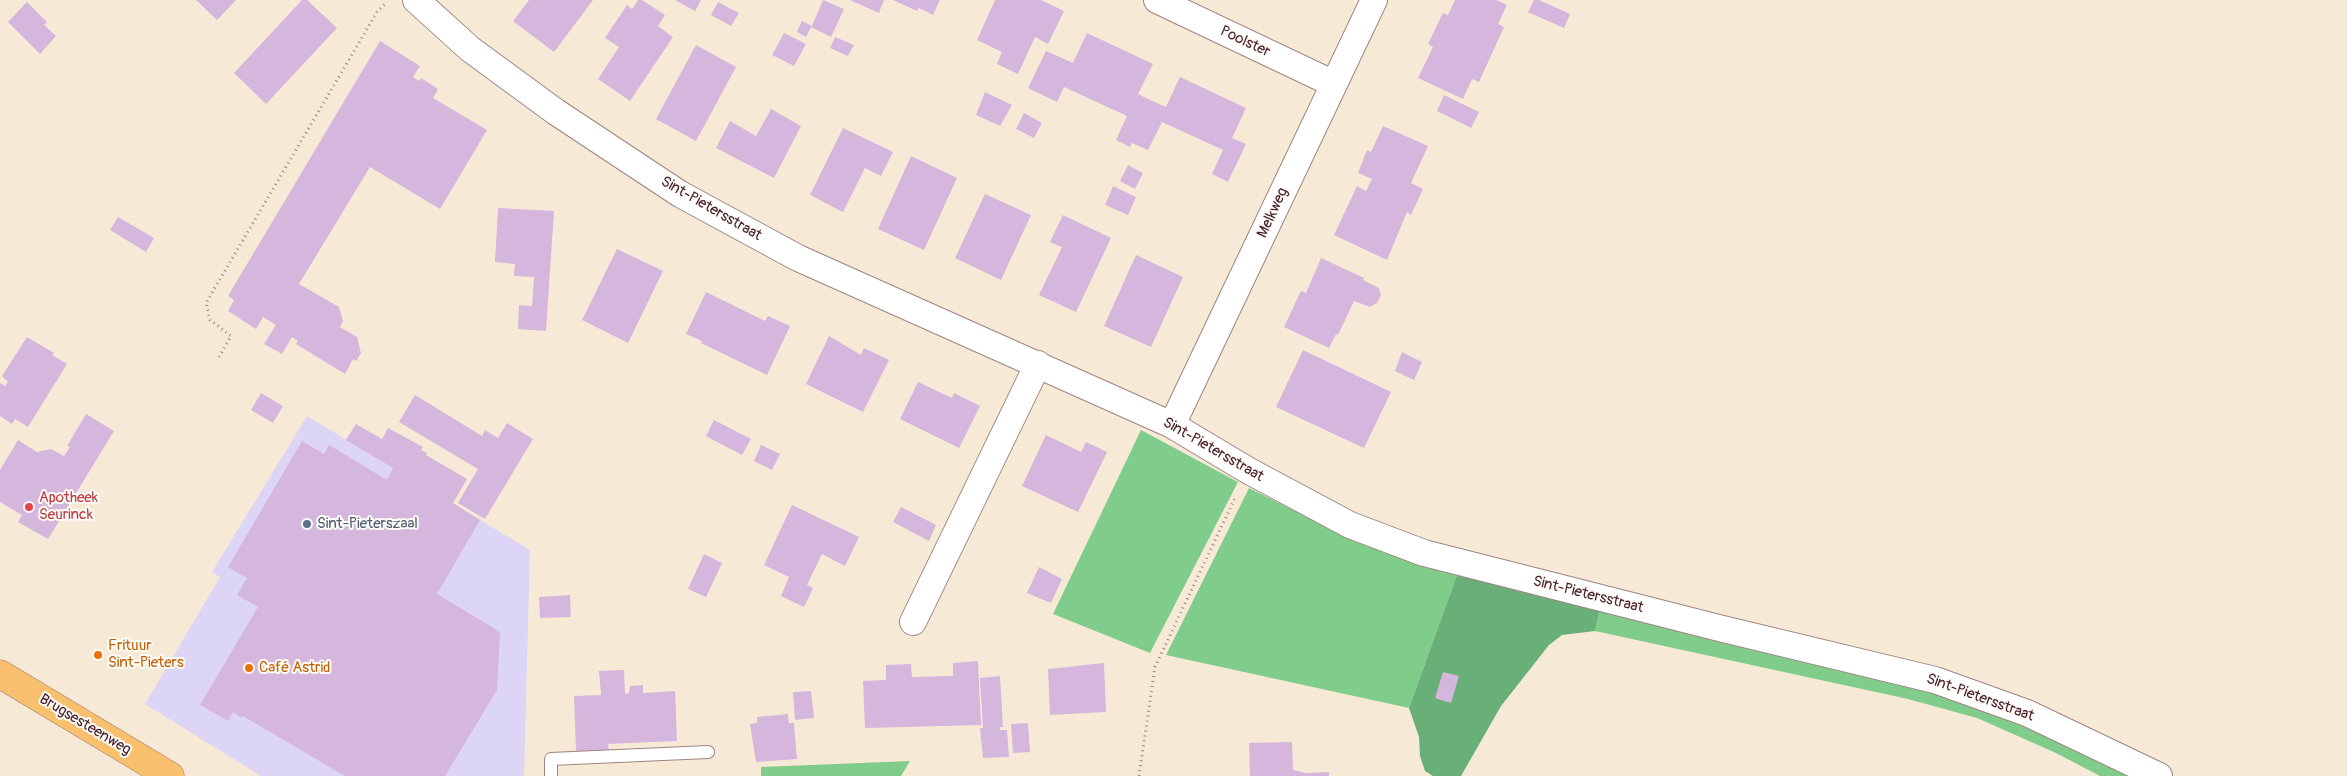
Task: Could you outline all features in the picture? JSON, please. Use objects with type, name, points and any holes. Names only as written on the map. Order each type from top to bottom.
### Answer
[{"type":"main road","name":"Brugsesteenweg","points":[[0,674],[170,776]]},
{"type":"street","name":"Sint-Pietersstraat","points":[[416,0],[470,49],[556,112],[680,194],[798,258],[1172,425],[1249,471],[1350,525],[1424,553],[1723,629],[1935,680],[2027,713],[2159,776]]},
{"type":"street","name":"Poolster","points":[[1157,0],[1334,84]]},
{"type":"street","name":"Melkweg","points":[[1172,425],[1374,0]]},
{"type":"street","points":[[914,622],[1038,364]]},
{"type":"lane","points":[[551,776],[551,759],[708,752]]},
{"type":"path","points":[[219,358],[231,336],[210,320],[206,303],[377,12],[389,0]]},
{"type":"path","points":[[1139,776],[1155,667],[1249,471]]},
{"type":"shaded area","points":[[307,416],[530,550],[524,776],[261,776],[145,704],[220,577],[212,572]]},
{"type":"green space","points":[[1141,430],[1238,482],[1150,653],[1053,614]]},
{"type":"green space","points":[[1249,488],[1341,534],[1458,572],[1409,708],[1166,655]]},
{"type":"green space","points":[[1458,572],[1600,608],[1595,631],[1562,635],[1549,645],[1501,706],[1461,776],[1433,776],[1425,771],[1420,756],[1419,737],[1409,708]]},
{"type":"green space","points":[[1600,608],[1977,702],[2141,776],[2100,776],[2056,753],[1977,718],[1908,699],[1595,631]]},
{"type":"green space","points":[[910,761],[901,776],[761,776],[761,767]]},
{"type":"building","points":[[196,0],[236,0],[217,20]]},
{"type":"building","points":[[302,0],[307,0],[337,28],[266,104],[234,73]]},
{"type":"building","points":[[529,0],[593,0],[554,52],[513,21]]},
{"type":"building","points":[[638,0],[642,0],[665,15],[658,26],[673,37],[630,101],[598,79],[619,47],[605,38],[627,5],[632,9]]},
{"type":"building","points":[[675,0],[701,0],[695,11]]},
{"type":"building","points":[[823,0],[844,9],[831,37],[811,27],[806,37],[797,32],[802,21],[812,26]]},
{"type":"building","points":[[850,0],[884,0],[879,13]]},
{"type":"building","points":[[893,0],[940,0],[933,15],[919,8],[917,11]]},
{"type":"building","points":[[995,0],[1041,0],[1064,11],[1048,44],[1035,37],[1018,74],[997,64],[1002,52],[977,40]]},
{"type":"building","points":[[1455,0],[1496,0],[1507,5],[1498,24],[1504,27],[1479,82],[1472,79],[1463,99],[1418,78],[1433,47],[1428,44],[1443,13],[1448,15]]},
{"type":"building","points":[[1534,0],[1539,0],[1570,14],[1564,28],[1528,12]]},
{"type":"building","points":[[27,2],[47,22],[44,25],[56,36],[40,54],[8,22]]},
{"type":"building","points":[[718,2],[739,13],[731,26],[711,15]]},
{"type":"building","points":[[784,33],[806,44],[794,66],[772,55]]},
{"type":"building","points":[[1087,33],[1153,64],[1138,94],[1152,101],[1166,107],[1180,77],[1246,108],[1232,138],[1246,144],[1228,182],[1212,174],[1223,150],[1162,122],[1148,150],[1132,143],[1130,147],[1116,140],[1127,116],[1064,87],[1057,102],[1028,88],[1046,51],[1073,63]]},
{"type":"building","points":[[835,37],[854,45],[848,56],[830,48]]},
{"type":"building","points":[[380,41],[420,66],[413,77],[419,81],[421,78],[438,89],[433,98],[487,130],[440,209],[370,167],[299,284],[339,307],[343,321],[340,327],[357,337],[361,353],[356,361],[353,359],[345,374],[296,344],[298,341],[292,337],[282,354],[264,344],[276,325],[263,317],[256,329],[228,311],[234,300],[228,296]]},
{"type":"building","points":[[696,45],[736,67],[696,141],[656,119]]},
{"type":"building","points":[[985,92],[1012,105],[1000,126],[976,115]]},
{"type":"building","points":[[1444,95],[1479,112],[1471,128],[1437,111]]},
{"type":"building","points":[[771,109],[801,126],[774,178],[716,148],[730,121],[756,136]]},
{"type":"building","points":[[1024,113],[1042,123],[1034,138],[1016,129]]},
{"type":"building","points":[[1383,126],[1428,146],[1411,183],[1423,189],[1411,215],[1407,212],[1387,260],[1334,235],[1357,186],[1366,191],[1372,179],[1358,173],[1367,150],[1371,152]]},
{"type":"building","points":[[843,128],[893,152],[881,176],[865,168],[843,212],[810,195]]},
{"type":"building","points":[[911,156],[957,178],[924,250],[878,229]]},
{"type":"building","points":[[1128,165],[1143,173],[1135,189],[1120,181]]},
{"type":"building","points":[[1113,186],[1136,197],[1128,215],[1105,205]]},
{"type":"building","points":[[985,194],[1031,215],[1001,280],[955,258]]},
{"type":"building","points":[[498,208],[554,211],[546,331],[518,329],[519,305],[532,306],[534,277],[514,276],[515,264],[495,262]]},
{"type":"building","points":[[1063,215],[1111,238],[1076,312],[1039,295],[1062,247],[1050,242]]},
{"type":"building","points":[[118,217],[154,238],[146,252],[110,230]]},
{"type":"building","points":[[617,249],[663,271],[628,343],[582,320]]},
{"type":"building","points":[[1136,255],[1183,277],[1151,347],[1104,326]]},
{"type":"building","points":[[1321,258],[1364,278],[1363,280],[1379,288],[1381,295],[1377,303],[1370,307],[1354,301],[1338,335],[1336,334],[1329,348],[1284,327],[1301,291],[1306,293]]},
{"type":"building","points":[[706,292],[765,321],[768,316],[790,326],[767,375],[686,334]]},
{"type":"building","points":[[829,336],[861,355],[864,348],[889,360],[863,412],[806,384]]},
{"type":"building","points":[[27,337],[54,353],[52,355],[67,364],[28,427],[15,419],[12,424],[0,416],[0,383],[5,386],[8,382],[2,376]]},
{"type":"building","points":[[1303,350],[1391,392],[1364,448],[1276,407]]},
{"type":"building","points":[[1402,352],[1422,362],[1414,380],[1395,371]]},
{"type":"building","points":[[918,382],[952,398],[954,393],[980,406],[959,448],[900,419]]},
{"type":"building","points":[[261,393],[283,406],[273,423],[251,410]]},
{"type":"building","points":[[415,395],[482,436],[485,430],[498,438],[507,423],[533,439],[485,519],[458,503],[478,469],[399,422]]},
{"type":"building","points":[[86,414],[114,431],[48,539],[18,522],[22,515],[0,502],[0,470],[18,440],[37,452],[51,449],[64,456],[70,447],[67,446]]},
{"type":"building","points":[[714,420],[751,439],[742,455],[706,436]]},
{"type":"building","points":[[356,424],[382,439],[388,428],[423,447],[421,450],[427,453],[426,455],[467,479],[453,503],[480,520],[437,594],[500,632],[497,690],[445,776],[345,776],[243,716],[242,718],[233,712],[228,721],[200,705],[258,607],[237,595],[247,578],[228,567],[302,441],[324,454],[329,445],[387,480],[393,468],[346,440]]},
{"type":"building","points":[[1046,435],[1081,452],[1086,442],[1107,452],[1078,512],[1022,486]]},
{"type":"building","points":[[761,445],[780,454],[772,470],[754,461]]},
{"type":"building","points":[[792,505],[859,537],[845,566],[822,554],[807,585],[813,588],[804,607],[781,596],[789,577],[764,565]]},
{"type":"building","points":[[901,507],[936,525],[929,541],[893,522]]},
{"type":"building","points":[[704,554],[722,563],[706,597],[688,589]]},
{"type":"building","points":[[1039,567],[1062,579],[1051,603],[1027,593]]},
{"type":"building","points":[[570,595],[571,617],[540,618],[539,597]]},
{"type":"building","points":[[978,661],[981,725],[865,728],[863,681],[886,680],[886,665],[911,664],[912,677],[953,676],[953,663]]},
{"type":"building","points":[[1104,663],[1106,712],[1050,715],[1048,669]]},
{"type":"building","points":[[624,670],[625,694],[629,693],[630,686],[643,685],[643,693],[675,691],[677,741],[608,744],[609,750],[576,752],[574,696],[601,695],[599,671]]},
{"type":"building","points":[[1443,672],[1459,676],[1451,703],[1435,698]]},
{"type":"building","points":[[1000,676],[1003,727],[1000,727],[1000,730],[1007,730],[1009,757],[983,758],[980,728],[983,728],[980,678]]},
{"type":"building","points":[[811,691],[814,718],[795,720],[793,692]]},
{"type":"building","points":[[788,714],[789,723],[794,723],[797,759],[756,762],[750,724],[757,723],[757,717]]},
{"type":"building","points":[[1028,723],[1030,752],[1013,753],[1011,724]]},
{"type":"building","points":[[1292,742],[1293,770],[1306,773],[1329,772],[1329,776],[1250,776],[1249,743]]},
{"type":"place","name":"Apotheek Seurinck","points":[[29,507]]},
{"type":"place","name":"Sint-Pieterszaal","points":[[307,524]]},
{"type":"place","name":"Frituur Sint-Pieters","points":[[98,655]]},
{"type":"place","name":"Café Astrid","points":[[249,668]]}]
